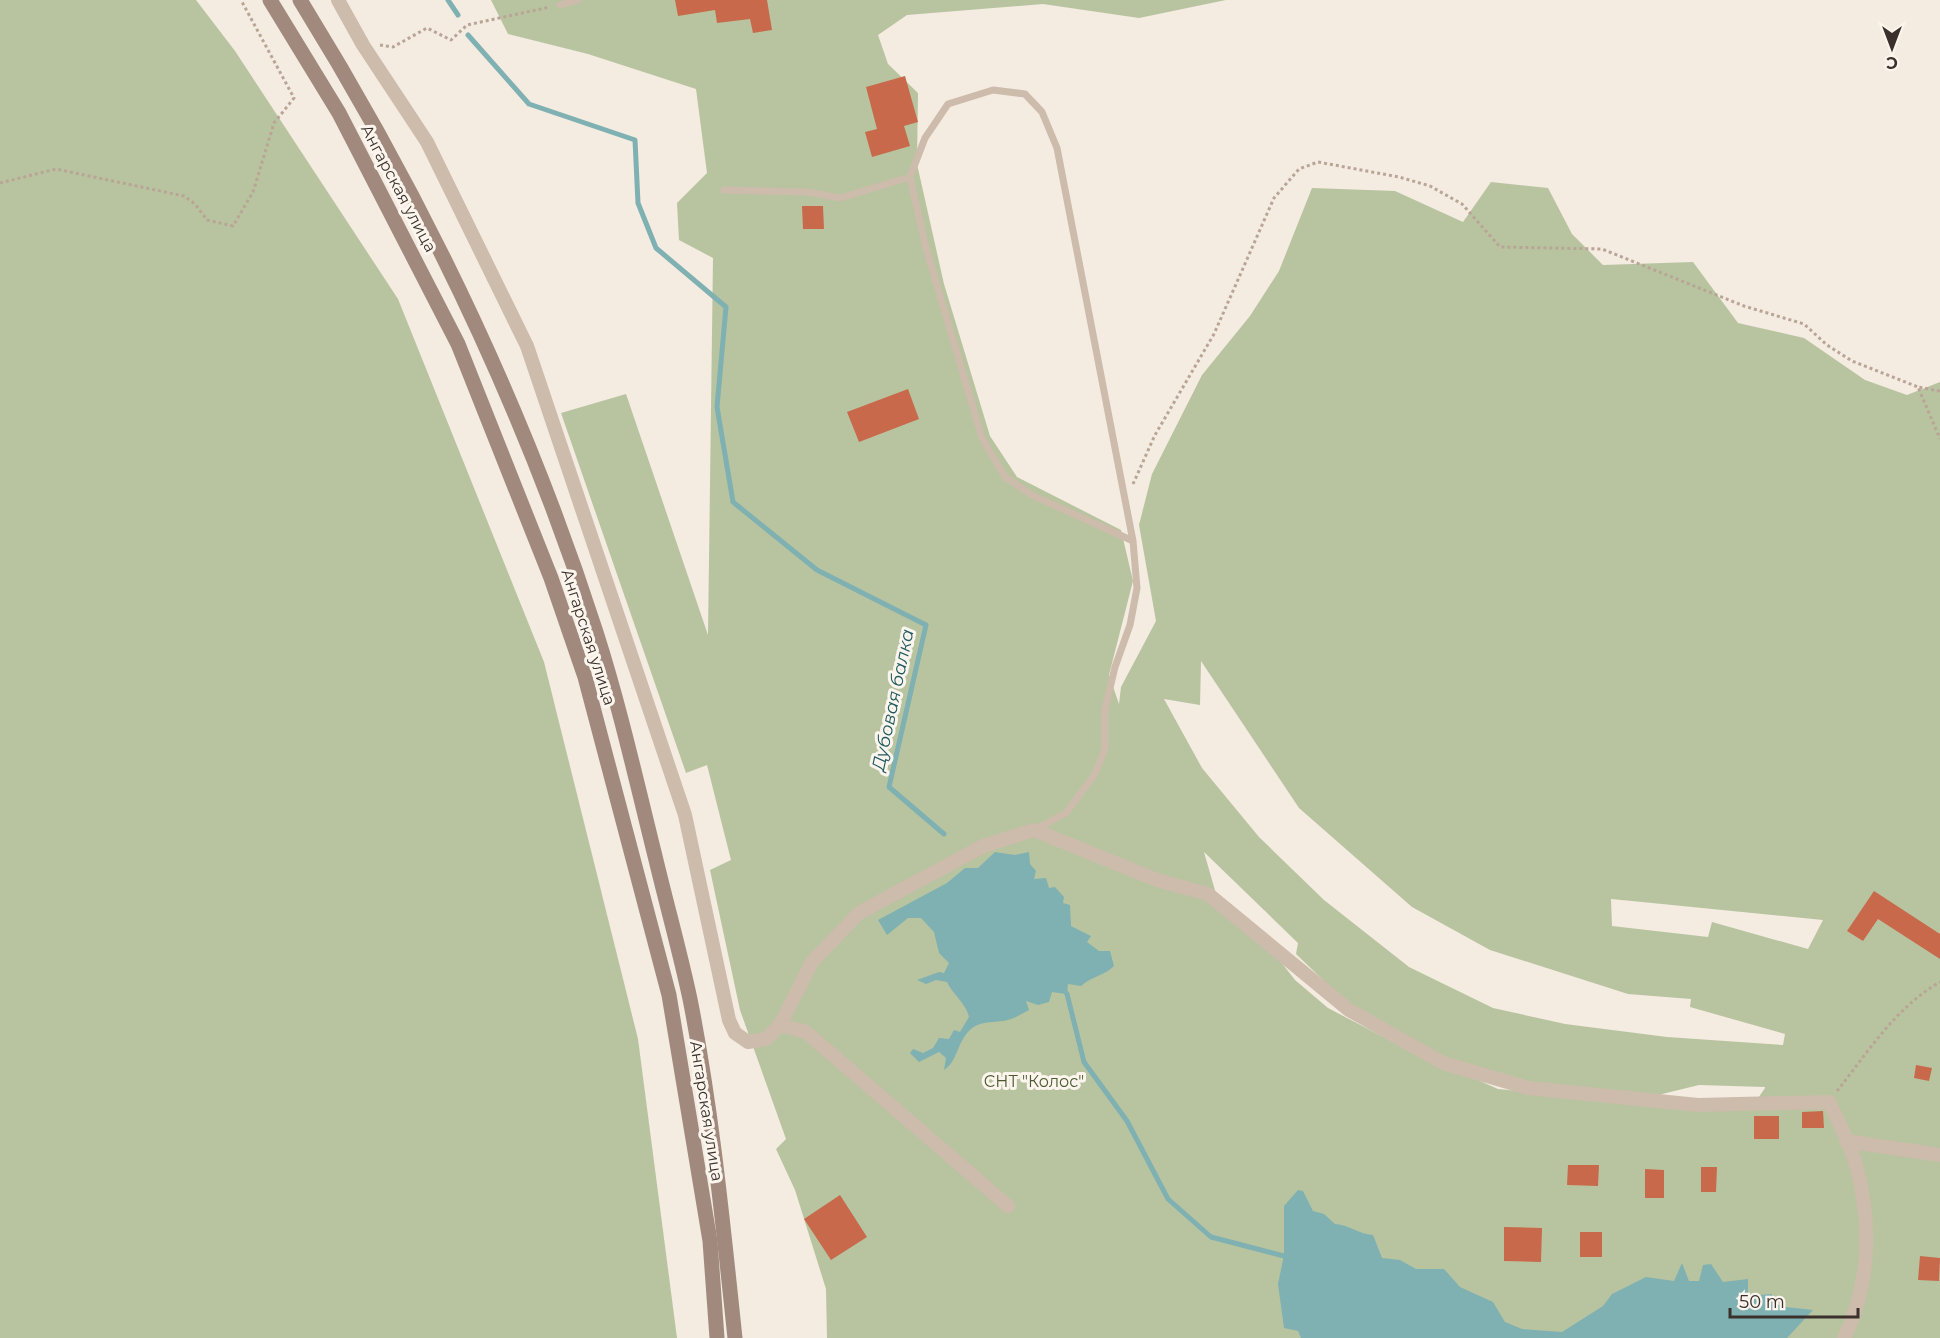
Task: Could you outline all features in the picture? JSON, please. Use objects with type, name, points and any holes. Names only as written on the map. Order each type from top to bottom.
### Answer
[{"type":"main road","name":"Ангарская улица","points":[[270,0],[339,113],[458,344],[551,578],[585,677],[669,995],[710,1241],[717,1338]]},
{"type":"main road","name":"Ангарская улица","points":[[300,0],[338,61],[473,320],[537,469],[596,632],[630,753],[690,998],[715,1153],[735,1338]]},
{"type":"street","points":[[338,0],[363,45],[427,142],[527,346],[685,815],[729,1020],[735,1033],[748,1042],[766,1039],[780,1025],[812,962],[859,913],[983,846],[1034,830],[1157,880],[1208,894],[1348,1010],[1443,1063],[1539,1089],[1698,1105],[1829,1102],[1855,1161],[1867,1223],[1863,1288],[1844,1338]]},
{"type":"street","points":[[780,1025],[806,1032],[1008,1206]]},
{"type":"street","points":[[1846,1141],[1940,1155]]},
{"type":"lane","points":[[560,5],[578,0]]},
{"type":"lane","points":[[1034,830],[1066,813],[1095,774],[1104,748],[1105,709],[1130,625],[1137,588],[1133,541],[1057,148],[1042,112],[1025,94],[993,90],[948,104],[925,138],[910,177],[926,248],[982,438],[1005,477],[1032,495],[1133,541]]},
{"type":"lane","points":[[724,190],[808,192],[840,198],[910,177]]},
{"type":"path","points":[[0,183],[56,169],[184,196],[195,204],[207,220],[233,226],[254,192],[274,123],[294,98],[241,0]]},
{"type":"path","points":[[363,45],[393,47],[428,28],[451,39],[467,25],[560,5]]},
{"type":"path","points":[[1125,503],[1155,435],[1214,334],[1274,198],[1299,169],[1318,162],[1399,177],[1430,186],[1462,204],[1500,248],[1602,249],[1744,306],[1804,324],[1827,345],[1852,362],[1918,387],[1940,391]]},
{"type":"path","points":[[1918,387],[1940,439]]},
{"type":"path","points":[[1829,1102],[1881,1035],[1919,994],[1940,982]]},
{"type":"green space","points":[[0,0],[196,0],[235,51],[398,299],[544,662],[638,1039],[677,1338],[0,1338]]},
{"type":"green space","name":"СНТ \"Колос\"","points":[[491,0],[1226,0],[1139,18],[1043,4],[907,15],[878,35],[888,64],[918,93],[917,164],[944,284],[990,436],[1017,477],[1121,530],[1133,581],[1109,675],[1119,704],[1121,687],[1156,621],[1139,525],[1152,474],[1202,375],[1250,316],[1279,271],[1312,188],[1395,191],[1463,222],[1491,182],[1548,188],[1572,234],[1603,265],[1693,262],[1738,323],[1804,338],[1865,380],[1907,395],[1940,382],[1940,1338],[827,1338],[826,1289],[795,1190],[776,1149],[786,1139],[740,1010],[710,870],[731,860],[707,765],[686,773],[561,413],[626,394],[708,635],[713,258],[679,240],[677,203],[707,173],[696,89],[588,54],[508,34]],"holes":[[[1201,661],[1299,808],[1412,907],[1490,950],[1628,994],[1691,999],[1690,1007],[1785,1034],[1783,1045],[1667,1037],[1565,1024],[1493,1008],[1409,967],[1324,900],[1259,837],[1202,768],[1164,699],[1200,705]],[[1204,852],[1298,943],[1296,954],[1348,1004],[1444,1057],[1535,1083],[1537,1093],[1498,1089],[1397,1044],[1328,1008],[1295,980],[1266,943],[1220,908]],[[1611,899],[1823,920],[1808,949],[1712,922],[1708,937],[1612,926]],[[1699,1085],[1765,1087],[1750,1110],[1654,1096]]]},
{"type":"water","points":[[995,852],[1015,855],[1029,852],[1030,864],[1036,871],[1034,879],[1046,878],[1049,888],[1055,887],[1064,897],[1063,903],[1070,905],[1071,926],[1091,936],[1087,942],[1099,951],[1110,951],[1114,966],[1081,986],[1068,984],[1067,994],[1052,992],[1049,1002],[1038,1005],[1026,1001],[1029,1010],[1013,1018],[980,1024],[970,1030],[962,1040],[952,1062],[944,1070],[946,1058],[939,1052],[919,1062],[910,1053],[913,1049],[923,1053],[933,1048],[939,1038],[949,1039],[954,1030],[960,1032],[969,1017],[965,1007],[947,982],[936,980],[926,984],[917,980],[939,972],[944,973],[949,963],[939,953],[934,932],[921,918],[908,918],[887,935],[878,920],[947,883],[965,868],[978,868]]},
{"type":"water","points":[[1298,1190],[1303,1191],[1313,1211],[1324,1214],[1335,1224],[1373,1235],[1382,1258],[1400,1260],[1416,1269],[1444,1269],[1460,1287],[1493,1302],[1505,1322],[1522,1329],[1562,1332],[1603,1306],[1612,1294],[1646,1277],[1674,1281],[1682,1263],[1689,1281],[1699,1281],[1703,1265],[1711,1264],[1723,1282],[1748,1279],[1748,1296],[1772,1294],[1772,1302],[1786,1307],[1813,1310],[1787,1338],[1301,1338],[1298,1331],[1284,1328],[1278,1284],[1284,1255],[1284,1206]]},
{"type":"building","points":[[675,0],[767,0],[772,30],[753,33],[750,19],[717,23],[715,10],[678,16]]},
{"type":"building","points":[[905,76],[918,122],[904,126],[910,146],[872,157],[865,132],[877,129],[866,87]]},
{"type":"building","points":[[802,206],[823,206],[824,229],[803,229]]},
{"type":"building","points":[[908,389],[919,419],[859,442],[847,412]]},
{"type":"building","points":[[1874,891],[1940,934],[1940,959],[1878,919],[1863,941],[1847,931]]},
{"type":"building","points":[[1916,1065],[1932,1068],[1929,1081],[1914,1078]]},
{"type":"building","points":[[1823,1111],[1824,1128],[1802,1128],[1802,1112]]},
{"type":"building","points":[[1754,1116],[1779,1116],[1779,1139],[1754,1139]]},
{"type":"building","points":[[1568,1165],[1599,1165],[1598,1186],[1567,1185]]},
{"type":"building","points":[[1701,1167],[1717,1167],[1716,1192],[1701,1192]]},
{"type":"building","points":[[1645,1169],[1664,1170],[1664,1198],[1645,1198]]},
{"type":"building","points":[[840,1195],[867,1237],[831,1260],[804,1219]]},
{"type":"building","points":[[1504,1227],[1542,1228],[1541,1262],[1504,1261]]},
{"type":"building","points":[[1580,1232],[1602,1232],[1602,1257],[1580,1257]]},
{"type":"building","points":[[1920,1256],[1940,1258],[1939,1281],[1918,1280]]},
{"type":"waterway","name":"Дубовая балка","points":[[448,0],[458,15]]},
{"type":"waterway","name":"Дубовая балка","points":[[468,35],[529,104],[635,140],[638,203],[656,248],[726,307],[717,407],[733,502],[817,570],[926,625],[889,787],[944,834]]},
{"type":"waterway","name":"Дубовая балка","points":[[1063,989],[1067,994],[1084,1062],[1127,1121],[1168,1199],[1211,1237],[1288,1257]]}]
